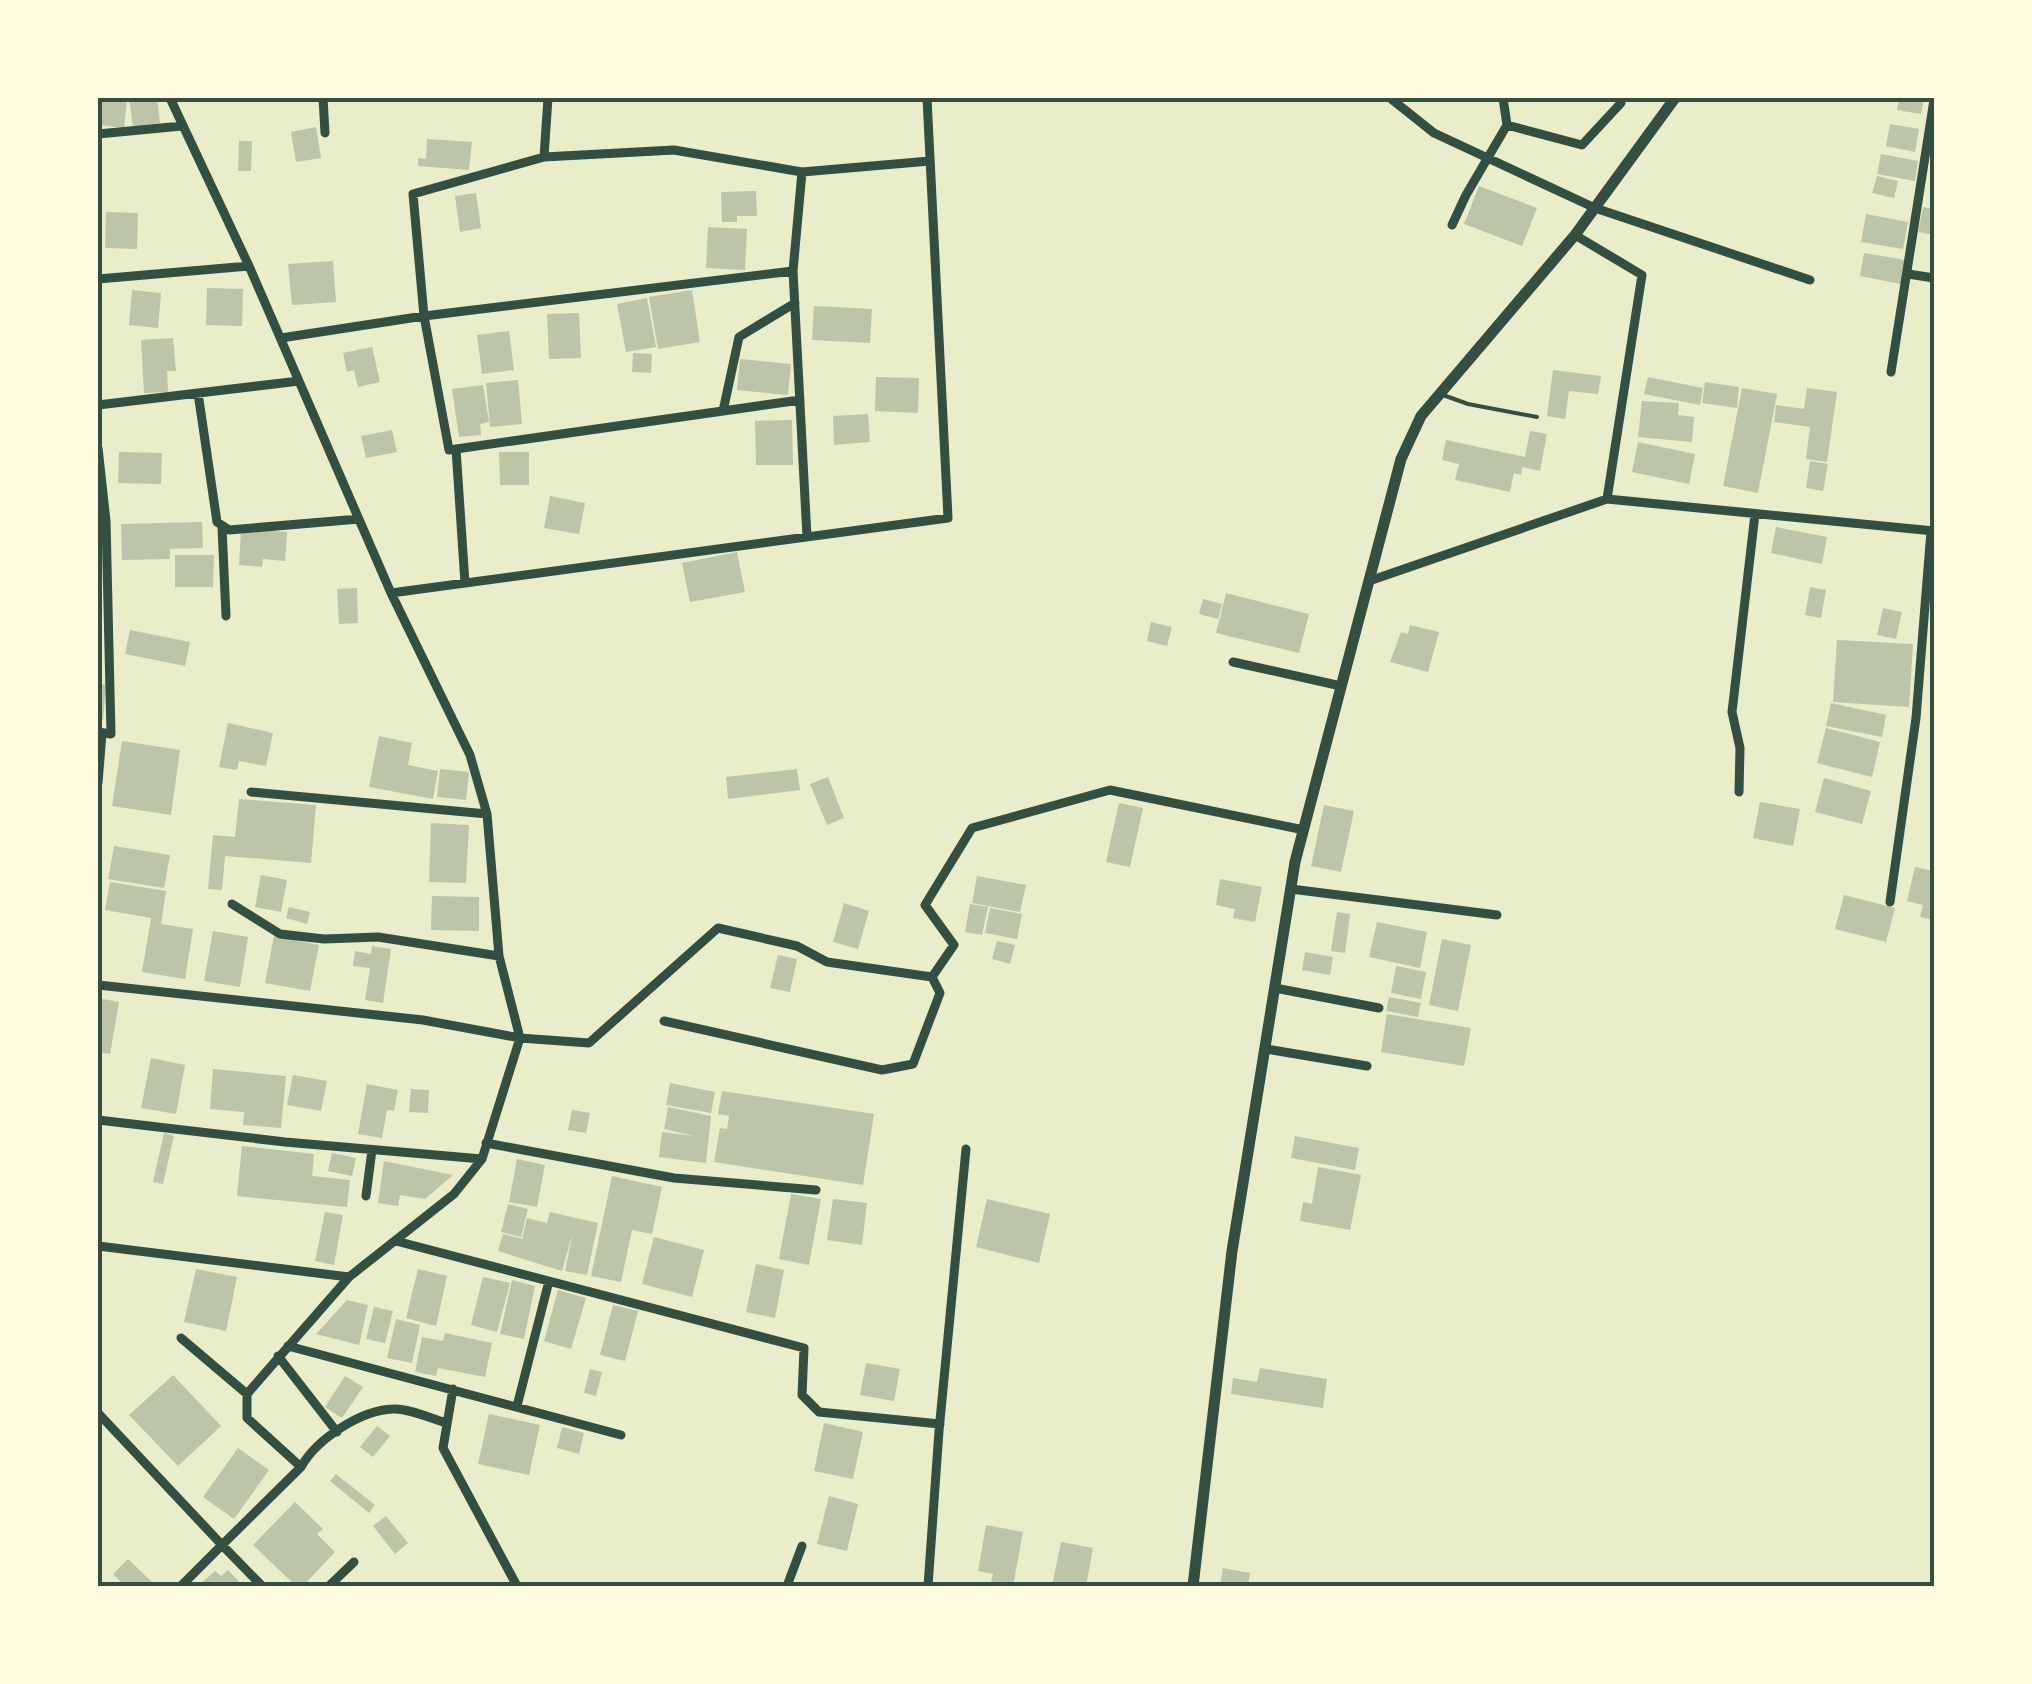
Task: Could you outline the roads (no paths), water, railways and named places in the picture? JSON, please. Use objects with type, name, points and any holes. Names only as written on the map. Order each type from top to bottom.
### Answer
[{"type":"street","points":[[170,98],[249,266],[391,593],[470,754],[487,814],[499,956],[520,1038],[482,1160],[454,1194],[349,1276],[246,1394],[247,1418],[302,1467]]},
{"type":"street","points":[[323,98],[325,133]]},
{"type":"street","points":[[544,157],[548,98]]},
{"type":"street","points":[[391,593],[948,518],[927,98]]},
{"type":"street","points":[[1390,98],[1434,133],[1595,208],[1810,280]]},
{"type":"street","points":[[1452,225],[1507,125],[1503,98]]},
{"type":"street","points":[[1507,125],[1582,144],[1621,103],[1620,98]]},
{"type":"street","points":[[1193,1586],[1232,1251],[1291,889],[1400,460],[1420,416],[1575,235],[1675,98]]},
{"type":"street","points":[[1891,372],[1932,133],[1934,100]]},
{"type":"street","points":[[98,134],[182,126]]},
{"type":"street","points":[[800,400],[449,450],[424,316],[414,194],[544,157],[674,150],[802,172],[930,161]]},
{"type":"street","points":[[802,172],[793,271],[806,536]]},
{"type":"street","points":[[1920,202],[1934,204]]},
{"type":"street","points":[[1575,235],[1642,275],[1607,499]]},
{"type":"street","points":[[98,279],[249,266]]},
{"type":"street","points":[[280,338],[424,316],[793,271]]},
{"type":"street","points":[[1908,274],[1934,278]]},
{"type":"street","points":[[722,411],[739,337],[795,302]]},
{"type":"street","points":[[98,406],[299,381]]},
{"type":"street","points":[[198,393],[217,522],[222,528],[359,519]]},
{"type":"street","points":[[98,448],[106,522],[110,734],[100,732],[98,783]]},
{"type":"street","points":[[456,449],[465,583]]},
{"type":"street","points":[[1369,581],[1607,499],[1933,531],[1916,718],[1890,902]]},
{"type":"street","points":[[1739,792],[1740,748],[1732,712],[1755,514]]},
{"type":"street","points":[[222,528],[226,616]]},
{"type":"street","points":[[1233,662],[1342,686]]},
{"type":"street","points":[[932,977],[954,944],[925,905],[972,828],[1110,790],[1304,830]]},
{"type":"street","points":[[251,792],[487,814]]},
{"type":"street","points":[[1291,889],[1496,915]]},
{"type":"street","points":[[232,904],[280,934],[324,939],[378,937],[499,956]]},
{"type":"street","points":[[98,985],[423,1020],[520,1038],[589,1043],[718,928],[797,946],[827,962],[932,977]]},
{"type":"street","points":[[664,1021],[882,1070],[913,1064],[940,994],[932,977]]},
{"type":"street","points":[[1275,988],[1379,1008]]},
{"type":"street","points":[[1266,1049],[1368,1066]]},
{"type":"street","points":[[98,1120],[482,1160]]},
{"type":"street","points":[[486,1143],[674,1178],[816,1190]]},
{"type":"street","points":[[928,1586],[966,1148]]},
{"type":"street","points":[[366,1196],[372,1150]]},
{"type":"street","points":[[396,1241],[804,1348],[802,1395],[819,1412],[940,1424]]},
{"type":"street","points":[[98,1246],[349,1276]]},
{"type":"street","points":[[517,1406],[550,1281]]},
{"type":"street","points":[[181,1338],[246,1394]]},
{"type":"street","points":[[288,1346],[621,1434]]},
{"type":"street","points":[[278,1356],[336,1432]]},
{"type":"street","points":[[454,1389],[443,1448],[517,1586]]},
{"type":"street","points":[[181,1586],[302,1467],[310,1450],[348,1424],[394,1408],[447,1423]]},
{"type":"street","points":[[98,1414],[262,1586]]},
{"type":"street","points":[[787,1586],[802,1546]]},
{"type":"street","points":[[329,1586],[354,1562]]},
{"type":"lane","points":[[1439,393],[1468,404],[1536,417]]}]
